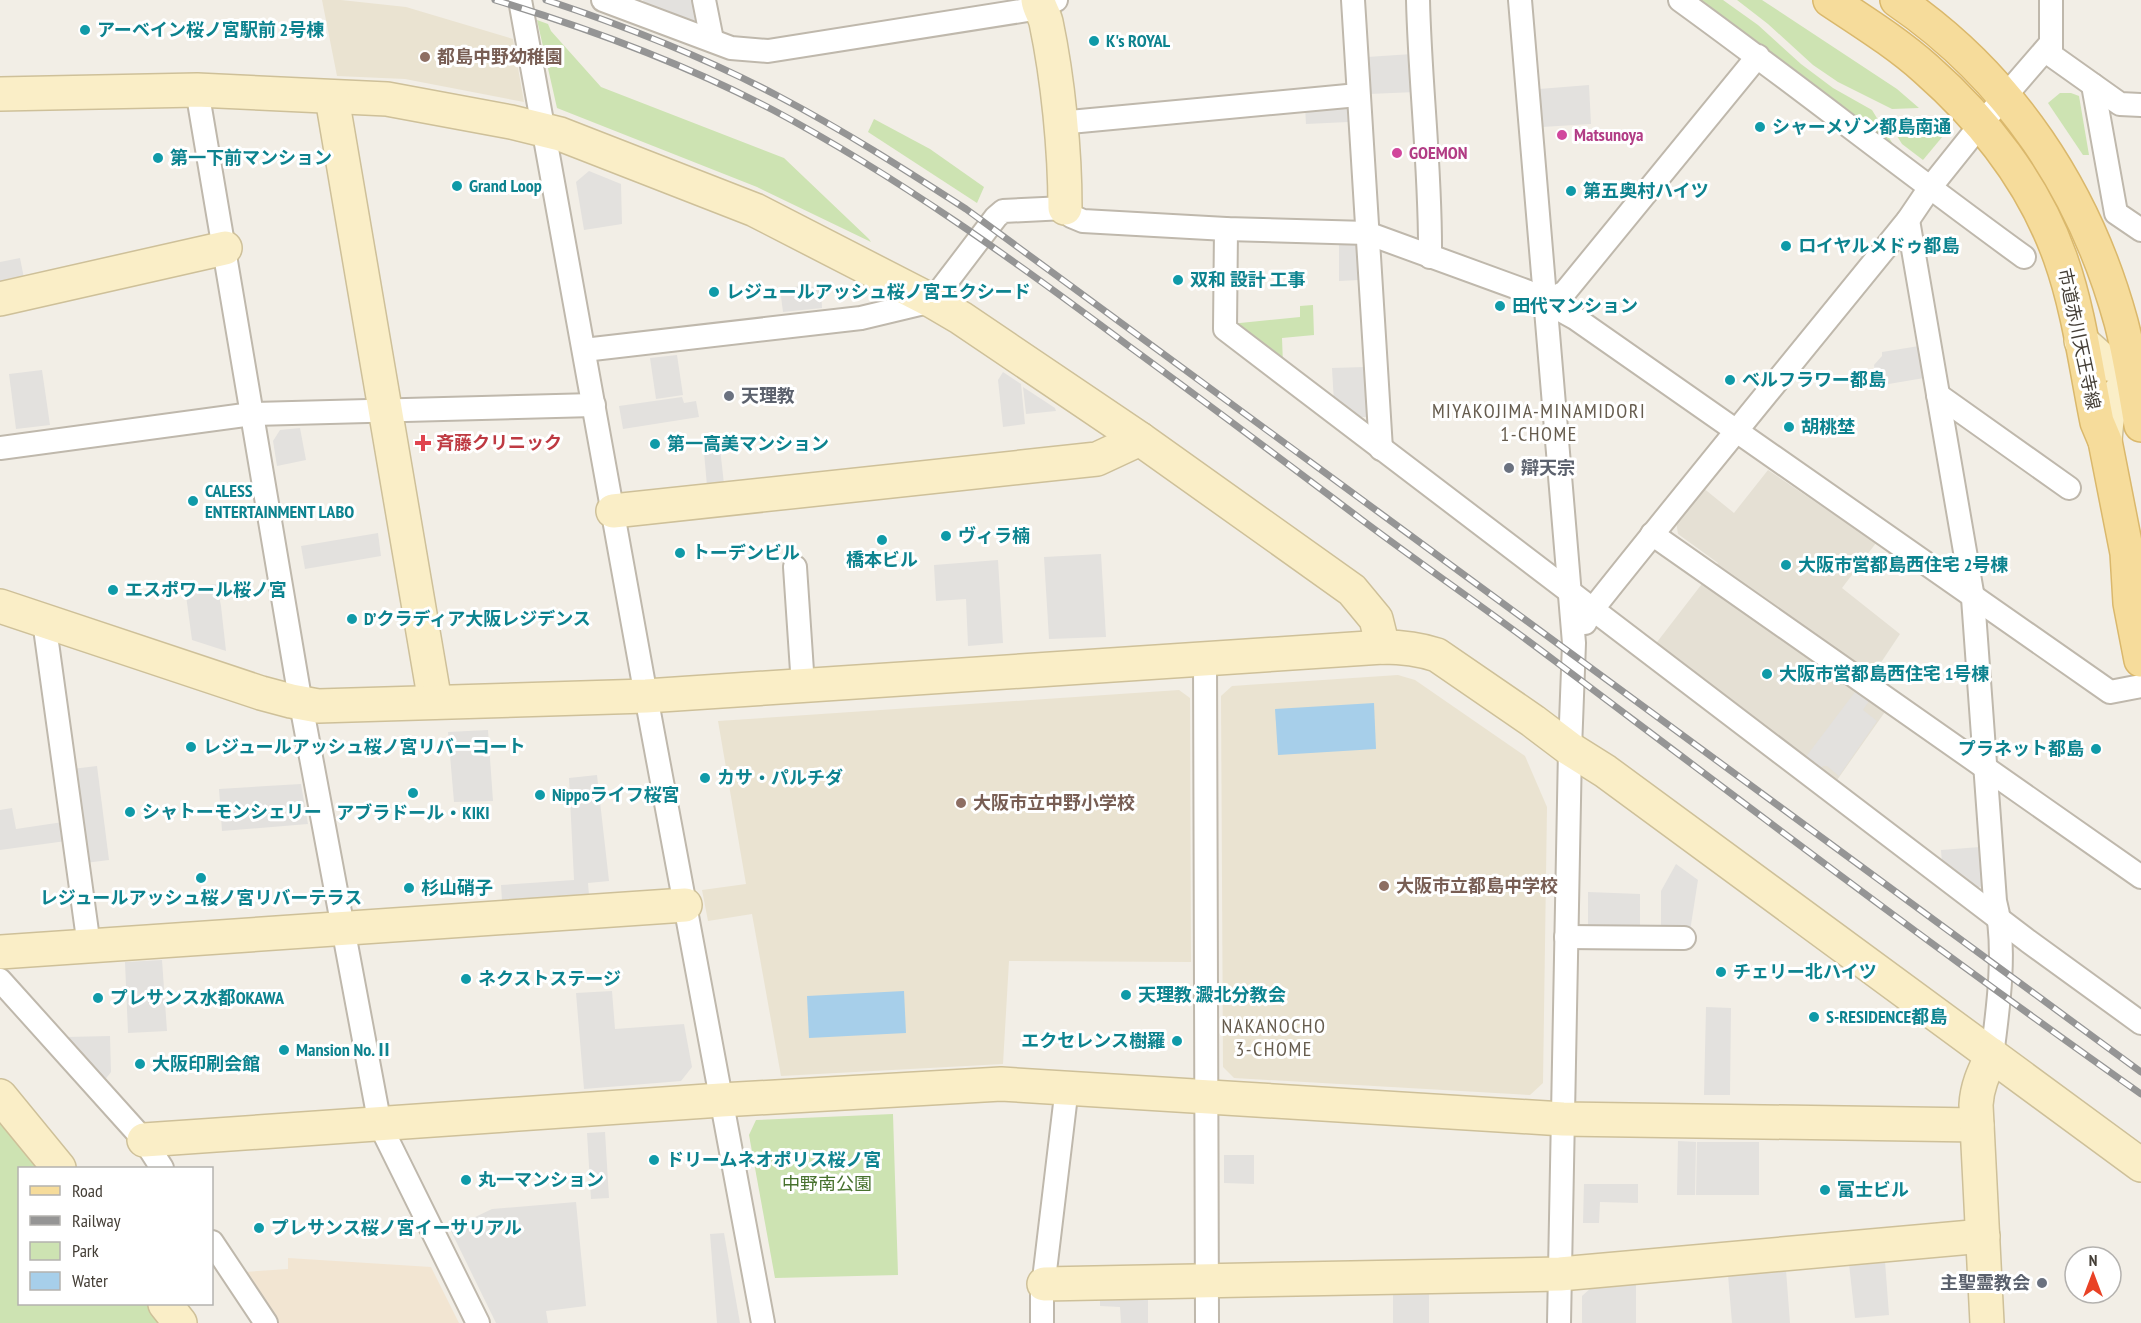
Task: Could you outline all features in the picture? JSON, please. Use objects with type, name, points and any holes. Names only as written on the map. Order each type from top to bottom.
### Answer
[{"type":"main road","name":"市道赤川天王寺線","points":[[1830,0],[1877,31],[1926,69],[1981,124],[2000,146],[2033,199],[2050,234],[2073,299],[2097,422],[2105,441],[2127,553],[2130,603],[2141,660]]},
{"type":"main road","name":"市道赤川天王寺線","points":[[1897,0],[1932,25],[1987,74],[2020,114],[2060,174],[2085,223],[2116,304],[2137,375],[2141,425]]},
{"type":"street","points":[[520,0],[646,696],[763,1323]]},
{"type":"street","points":[[603,0],[731,48],[768,51],[1044,3],[1065,173],[1065,208],[1071,216],[1083,221],[1226,229],[1367,233],[1526,291],[1575,318],[2110,693],[2141,686]]},
{"type":"street","points":[[705,0],[712,40]]},
{"type":"street","points":[[1353,0],[1381,449]]},
{"type":"street","points":[[1418,0],[1419,52],[1430,190],[1430,257]]},
{"type":"street","points":[[1520,0],[1574,643],[1559,1323]]},
{"type":"street","points":[[1680,0],[1929,189],[2024,257]]},
{"type":"street","points":[[1574,643],[1592,610],[1908,220],[1929,189],[1981,124],[2051,49],[2052,0]]},
{"type":"street","points":[[2051,49],[2093,84],[2131,105]]},
{"type":"street","points":[[1546,302],[1565,292],[1758,57]]},
{"type":"street","points":[[2093,84],[2116,213],[2141,230]]},
{"type":"street","points":[[0,94],[197,90],[387,99],[544,129],[755,210],[961,318],[1140,439],[1352,590],[1376,620],[1383,648]]},
{"type":"street","points":[[197,90],[302,704],[380,1125],[478,1323]]},
{"type":"street","points":[[1059,123],[1358,95]]},
{"type":"street","points":[[332,98],[435,702]]},
{"type":"street","points":[[584,350],[861,318],[932,301],[1003,211],[1065,208]]},
{"type":"street","points":[[1908,220],[1973,598],[1995,901],[2000,919],[1999,1004],[1992,1055],[1977,1092],[1987,1323]]},
{"type":"street","points":[[1226,229],[1225,330],[2000,919],[2141,1023]]},
{"type":"street","points":[[0,299],[225,248]]},
{"type":"street","points":[[2081,341],[2107,364],[2137,375],[2114,399],[2106,421],[2105,441]]},
{"type":"street","points":[[1938,395],[2069,488]]},
{"type":"street","points":[[0,448],[252,414],[594,405]]},
{"type":"street","points":[[613,511],[1097,459],[1140,439]]},
{"type":"street","points":[[1652,534],[2141,877]]},
{"type":"street","points":[[795,567],[803,686]]},
{"type":"street","points":[[0,606],[261,693],[318,706],[646,696],[1205,659],[1412,648],[1437,655],[1605,771],[2141,1165]]},
{"type":"street","points":[[44,621],[89,946]]},
{"type":"street","points":[[1205,659],[1207,1323]]},
{"type":"street","points":[[0,952],[685,905]]},
{"type":"street","points":[[1566,937],[1684,938]]},
{"type":"street","points":[[0,980],[144,1140],[161,1167]]},
{"type":"street","points":[[144,1140],[1001,1084],[1563,1119],[1977,1125]]},
{"type":"street","points":[[1042,1323],[1044,1284],[1066,1087]]},
{"type":"street","points":[[0,1096],[58,1167]]},
{"type":"street","points":[[1044,1284],[1560,1274],[1983,1236]]},
{"type":"street","points":[[213,1244],[266,1323]]},
{"type":"street","points":[[166,1305],[180,1323]]},
{"type":"shaded area","name":"都島中野幼稚園","points":[[322,0],[406,7],[513,39],[524,102],[405,79],[337,76]]},
{"type":"shaded area","points":[[643,0],[697,0],[700,17],[695,21],[644,3]]},
{"type":"shaded area","points":[[1412,54],[1416,92],[1369,94],[1367,57]]},
{"type":"shaded area","points":[[1589,85],[1591,124],[1542,127],[1539,89]]},
{"type":"shaded area","points":[[1347,103],[1348,122],[1306,124],[1305,107]]},
{"type":"shaded area","points":[[589,171],[621,184],[622,224],[584,230],[576,182]]},
{"type":"shaded area","points":[[1339,239],[1355,239],[1358,245],[1359,280],[1339,281]]},
{"type":"shaded area","points":[[20,258],[24,278],[0,283],[0,262]]},
{"type":"shaded area","points":[[801,286],[821,287],[822,308],[783,312],[780,289]]},
{"type":"shaded area","points":[[1919,346],[1924,378],[1877,386],[1874,365],[1882,356],[1882,352]]},
{"type":"shaded area","points":[[677,355],[683,395],[656,399],[650,358]]},
{"type":"shaded area","points":[[1365,367],[1368,417],[1349,417],[1334,403],[1332,368]]},
{"type":"shaded area","points":[[42,370],[50,425],[16,429],[9,374]]},
{"type":"shaded area","points":[[1003,372],[1021,384],[1025,424],[1003,427],[998,380]]},
{"type":"shaded area","points":[[1023,387],[1055,408],[1056,411],[1026,414]]},
{"type":"shaded area","points":[[682,397],[684,403],[696,401],[699,417],[623,429],[619,406]]},
{"type":"shaded area","points":[[300,428],[306,460],[277,466],[273,441],[280,430]]},
{"type":"shaded area","points":[[719,439],[724,484],[707,486],[703,441]]},
{"type":"shaded area","points":[[1768,470],[1876,543],[1842,588],[1900,634],[1862,691],[1887,709],[1835,783],[1654,646],[1718,563],[1678,534],[1676,521],[1702,487],[1734,513]]},
{"type":"shaded area","points":[[378,533],[381,556],[305,569],[301,546]]},
{"type":"shaded area","points":[[1101,554],[1106,637],[1049,639],[1044,557]]},
{"type":"shaded area","points":[[998,560],[1003,643],[968,646],[966,599],[936,601],[934,565]]},
{"type":"shaded area","points":[[217,584],[226,651],[192,640],[185,588]]},
{"type":"shaded area","name":"大阪市立都島中学校","points":[[1398,675],[1415,680],[1525,756],[1547,807],[1543,1083],[1530,1095],[1234,1078],[1223,1067],[1221,696],[1232,686]]},
{"type":"shaded area","points":[[1858,688],[1871,698],[1863,710],[1877,721],[1839,776],[1827,766],[1823,766],[1820,770],[1805,758]]},
{"type":"shaded area","name":"大阪市立中野小学校","points":[[1179,690],[1190,698],[1191,962],[1009,961],[1003,1064],[781,1076],[752,914],[708,921],[702,890],[746,884],[718,721]]},
{"type":"shaded area","points":[[488,730],[493,801],[454,802],[448,732]]},
{"type":"shaded area","points":[[97,766],[109,860],[85,863],[72,769]]},
{"type":"shaded area","points":[[597,775],[609,881],[588,883],[589,895],[502,901],[501,885],[574,880],[569,778]]},
{"type":"shaded area","points":[[301,784],[308,824],[222,831],[219,789]]},
{"type":"shaded area","points":[[12,808],[16,829],[63,822],[66,841],[0,850],[0,810]]},
{"type":"shaded area","points":[[1980,847],[1984,886],[1974,888],[1942,863],[1941,850]]},
{"type":"shaded area","points":[[1676,864],[1698,880],[1690,931],[1661,930],[1661,891]]},
{"type":"shaded area","points":[[1588,892],[1640,894],[1640,934],[1588,933]]},
{"type":"shaded area","points":[[162,960],[167,1031],[128,1033],[125,962]]},
{"type":"shaded area","points":[[612,991],[615,1029],[684,1024],[692,1067],[681,1081],[584,1089],[576,993]]},
{"type":"shaded area","points":[[1706,1007],[1731,1008],[1730,1095],[1704,1095]]},
{"type":"shaded area","points":[[110,1036],[111,1072],[104,1081],[66,1037]]},
{"type":"shaded area","points":[[605,1132],[609,1198],[591,1199],[587,1133]]},
{"type":"shaded area","points":[[1678,1141],[1696,1142],[1695,1195],[1677,1195]]},
{"type":"shaded area","points":[[1697,1142],[1759,1142],[1759,1195],[1696,1195]]},
{"type":"shaded area","points":[[1224,1155],[1254,1155],[1254,1184],[1224,1183]]},
{"type":"shaded area","points":[[1584,1184],[1638,1184],[1638,1203],[1600,1202],[1599,1223],[1583,1223]]},
{"type":"shaded area","points":[[576,1202],[586,1306],[546,1311],[548,1323],[496,1323],[450,1229],[492,1209]]},
{"type":"shaded area","points":[[724,1233],[740,1323],[717,1323],[710,1234]]},
{"type":"shaded area","points":[[288,1258],[431,1267],[459,1323],[278,1323],[244,1272],[288,1269]]},
{"type":"shaded area","points":[[1885,1261],[1889,1315],[1855,1318],[1849,1264]]},
{"type":"shaded area","points":[[1786,1270],[1790,1323],[1732,1323],[1728,1275]]},
{"type":"shaded area","points":[[1636,1284],[1636,1323],[1582,1323],[1582,1296],[1591,1288]]},
{"type":"shaded area","points":[[1393,1293],[1429,1293],[1429,1323],[1393,1323]]},
{"type":"shaded area","points":[[1148,1297],[1148,1323],[1121,1323],[1120,1307],[1100,1306],[1100,1298]]},
{"type":"green space","points":[[1698,0],[1723,0],[1758,25],[1801,64],[1833,88],[1872,110],[1899,154]]},
{"type":"green space","points":[[1737,0],[1762,0],[1897,89],[1919,108],[1892,109],[1838,82],[1813,65],[1768,24]]},
{"type":"green space","points":[[537,20],[548,24],[551,31],[601,87],[784,158],[871,242],[757,187],[557,108]]},
{"type":"green space","points":[[2060,93],[2079,96],[2089,155],[2083,155],[2048,103]]},
{"type":"green space","points":[[1927,116],[1943,132],[1943,136],[1923,160],[1902,144],[1885,117]]},
{"type":"green space","points":[[874,119],[930,149],[984,187],[977,203],[868,132]]},
{"type":"green space","points":[[1313,305],[1314,335],[1282,338],[1283,365],[1230,324],[1300,317],[1300,306]]},
{"type":"green space","name":"中野南公園","points":[[893,1114],[898,1275],[775,1278],[749,1135],[756,1120]]},
{"type":"green space","points":[[0,1121],[40,1167],[18,1167],[18,1305],[150,1305],[164,1323],[0,1323]]},
{"type":"water","points":[[1374,703],[1376,749],[1278,755],[1275,709]]},
{"type":"water","points":[[904,991],[906,1033],[809,1038],[807,996]]},
{"type":"railway","points":[[495,0],[567,23],[706,77],[820,136],[911,192],[1000,252],[1087,315],[1531,643],[1919,934],[2141,1094]]},
{"type":"railway","points":[[546,0],[605,20],[722,68],[850,136],[966,209],[2141,1072]]},
{"type":"place","name":"アーベイン桜ノ宮駅前 2号棟","points":[[85,30]]},
{"type":"place","name":"K's ROYAL","points":[[1094,41]]},
{"type":"place","name":"都島中野幼稚園","points":[[425,57]]},
{"type":"place","name":"シャーメゾン都島南通","points":[[1760,127]]},
{"type":"place","name":"Matsunoya","points":[[1562,135]]},
{"type":"place","name":"GOEMON","points":[[1397,153]]},
{"type":"place","name":"第一下前マンション","points":[[158,158]]},
{"type":"place","name":"Grand Loop","points":[[457,186]]},
{"type":"place","name":"第五奥村ハイツ","points":[[1571,191]]},
{"type":"place","name":"ロイヤルメドゥ都島","points":[[1786,246]]},
{"type":"place","name":"双和 設計 工事","points":[[1178,280]]},
{"type":"place","name":"レジュールアッシュ桜ノ宮エクシード","points":[[714,292]]},
{"type":"place","name":"田代マンション","points":[[1500,306]]},
{"type":"place","name":"ベルフラワー都島","points":[[1730,380]]},
{"type":"place","name":"天理教","points":[[729,396]]},
{"type":"place","name":"胡桃埜","points":[[1789,427]]},
{"type":"place","name":"斉藤クリニック","points":[[423,443]]},
{"type":"place","name":"第一高美マンション","points":[[655,444]]},
{"type":"place","name":"辯天宗","points":[[1509,468]]},
{"type":"place","name":"CALESS ENTERTAINMENT LABO","points":[[193,501]]},
{"type":"place","name":"ヴィラ楠","points":[[946,536]]},
{"type":"place","name":"橋本ビル","points":[[882,540]]},
{"type":"place","name":"トーデンビル","points":[[680,553]]},
{"type":"place","name":"大阪市営都島西住宅 2号棟","points":[[1786,565]]},
{"type":"place","name":"エスポワール桜ノ宮","points":[[113,590]]},
{"type":"place","name":"D’クラディア大阪レジデンス","points":[[352,619]]},
{"type":"place","name":"大阪市営都島西住宅 1号棟","points":[[1767,674]]},
{"type":"place","name":"レジュールアッシュ桜ノ宮リバーコート","points":[[191,747]]},
{"type":"place","name":"プラネット都島","points":[[2096,749]]},
{"type":"place","name":"カサ・パルチダ","points":[[705,778]]},
{"type":"place","name":"アブラドール・KIKI","points":[[413,793]]},
{"type":"place","name":"Nippoライフ桜宮","points":[[540,795]]},
{"type":"place","name":"大阪市立中野小学校","points":[[961,803]]},
{"type":"place","name":"シャトーモンシェリー","points":[[130,812]]},
{"type":"place","name":"レジュールアッシュ桜ノ宮リバーテラス","points":[[201,878]]},
{"type":"place","name":"大阪市立都島中学校","points":[[1384,886]]},
{"type":"place","name":"杉山硝子","points":[[409,888]]},
{"type":"place","name":"チェリー北ハイツ","points":[[1721,972]]},
{"type":"place","name":"ネクストステージ","points":[[466,979]]},
{"type":"place","name":"天理教 澱北分教会","points":[[1126,995]]},
{"type":"place","name":"プレサンス水都OKAWA","points":[[98,998]]},
{"type":"place","name":"S-RESIDENCE都島","points":[[1814,1017]]},
{"type":"place","name":"エクセレンス樹羅","points":[[1177,1041]]},
{"type":"place","name":"Mansion No.Ⅱ","points":[[284,1050]]},
{"type":"place","name":"大阪印刷会館","points":[[140,1064]]},
{"type":"place","name":"ドリームネオポリス桜ノ宮","points":[[654,1160]]},
{"type":"place","name":"丸一マンション","points":[[466,1180]]},
{"type":"place","name":"富士ビル","points":[[1825,1190]]},
{"type":"place","name":"プレサンス桜ノ宮イーサリアル","points":[[259,1228]]},
{"type":"place","name":"主聖霊教会","points":[[2042,1283]]},
{"type":"district","name":"MIYAKOJIMA-MINAMIDORI 1-CHOME","points":[[1539,422]]},
{"type":"district","name":"NAKANOCHO 3-CHOME","points":[[1274,1038]]}]
